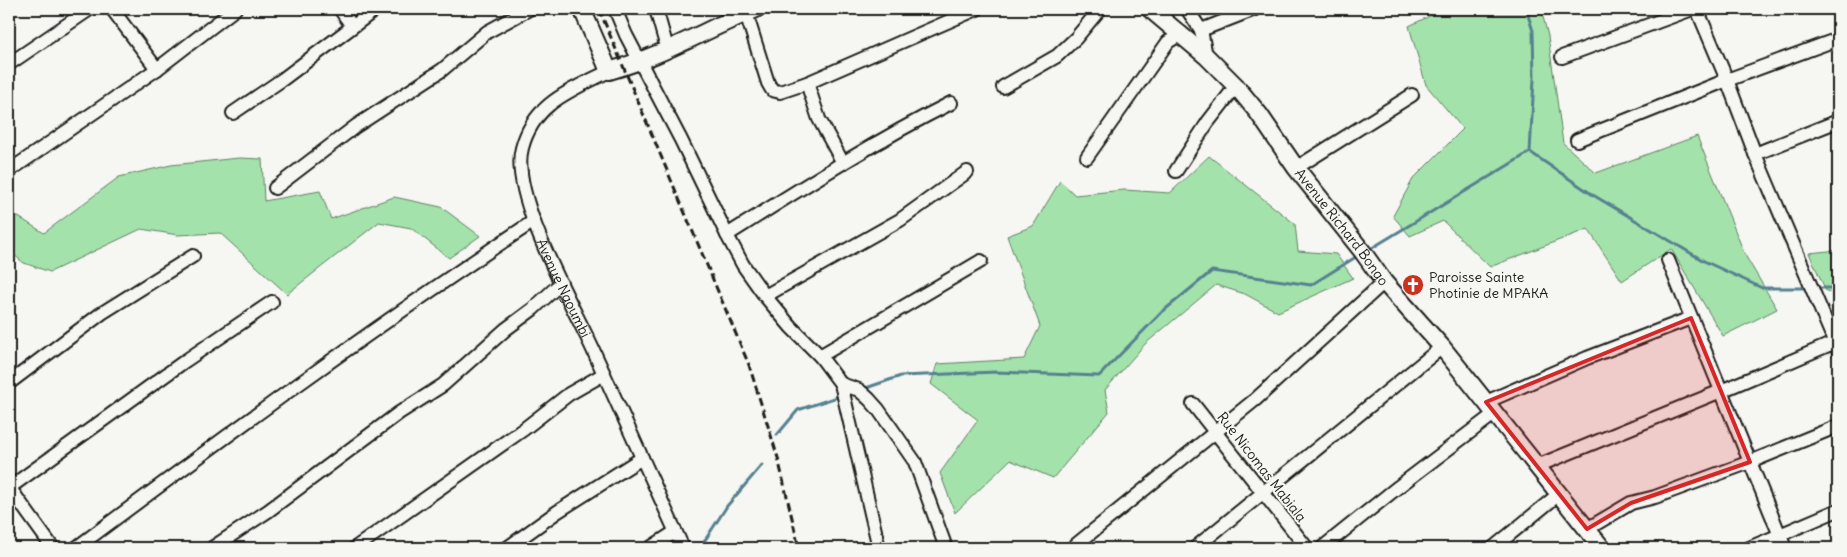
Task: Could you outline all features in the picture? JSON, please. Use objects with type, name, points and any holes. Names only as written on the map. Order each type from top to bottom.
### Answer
[{"type":"street","points":[[9,64],[90,9]]},
{"type":"street","points":[[112,9],[157,69]]},
{"type":"street","points":[[9,171],[157,69],[235,9]]},
{"type":"street","points":[[340,9],[352,26]]},
{"type":"street","points":[[233,113],[283,79],[376,9]]},
{"type":"street","points":[[275,188],[356,126],[442,70],[487,32],[529,9]]},
{"type":"street","points":[[582,9],[617,69],[702,34],[751,11],[768,84],[772,90],[780,92],[807,83],[977,9]]},
{"type":"street","points":[[615,9],[743,265],[765,296],[791,327],[820,356],[841,384],[879,548]]},
{"type":"street","points":[[656,9],[667,48]]},
{"type":"street","points":[[1003,87],[1057,56],[1076,38],[1100,9]]},
{"type":"street","name":"Avenue Richard Bongo","points":[[1150,9],[1206,56],[1236,86],[1260,114],[1296,168],[1362,251],[1384,282],[1442,347],[1602,548]]},
{"type":"street","points":[[1186,9],[1201,30],[1206,56]]},
{"type":"street","points":[[1201,30],[1255,9]]},
{"type":"street","points":[[1562,57],[1692,9]]},
{"type":"street","points":[[1537,466],[1837,344],[1755,154],[1698,9]]},
{"type":"street","points":[[1087,157],[1168,42],[1181,34]]},
{"type":"street","points":[[1577,140],[1727,80],[1838,39]]},
{"type":"street","name":"Avenue Ngoumbi","points":[[617,69],[543,109],[528,129],[521,150],[520,171],[534,221],[550,262],[662,498],[683,548]]},
{"type":"street","points":[[807,83],[819,119],[843,162]]},
{"type":"street","points":[[1176,170],[1208,122],[1236,86]]},
{"type":"street","points":[[1296,168],[1412,95]]},
{"type":"street","points":[[727,235],[893,132],[951,103]]},
{"type":"street","points":[[1755,154],[1838,121]]},
{"type":"street","points":[[765,296],[900,220],[967,172]]},
{"type":"street","points":[[76,548],[268,406],[477,258],[534,221]]},
{"type":"street","points":[[9,383],[102,313],[193,256]]},
{"type":"street","points":[[1668,260],[1785,548]]},
{"type":"street","points":[[820,356],[981,261]]},
{"type":"street","points":[[1072,548],[1256,399],[1384,282]]},
{"type":"street","points":[[212,548],[268,511],[399,413],[443,385],[561,283]]},
{"type":"street","points":[[53,548],[9,487],[272,302]]},
{"type":"street","points":[[1322,548],[1398,487],[1490,408],[1587,358],[1691,318]]},
{"type":"street","points":[[1196,548],[1442,347]]},
{"type":"street","points":[[355,548],[524,429],[569,394],[604,374]]},
{"type":"street","points":[[841,384],[859,390],[869,399],[915,462],[946,548]]},
{"type":"street","name":"Rue Nicomas Mabiala","points":[[1193,404],[1308,548]]},
{"type":"street","points":[[1587,529],[1631,503],[1654,497],[1750,462],[1838,426]]},
{"type":"street","points":[[508,548],[556,512],[642,458]]},
{"type":"street","points":[[1493,548],[1559,494]]},
{"type":"street","points":[[1749,548],[1838,510]]},
{"type":"street","points":[[650,548],[675,532]]},
{"type":"highlighted area","points":[[1691,318],[1750,462],[1631,503],[1587,529],[1486,402]]},
{"type":"green space","points":[[1444,9],[1541,9],[1548,36],[1563,143],[1596,173],[1697,136],[1745,255],[1777,309],[1723,336],[1671,249],[1622,281],[1588,229],[1490,267],[1443,221],[1410,236],[1393,216],[1413,179],[1463,129],[1426,85],[1409,26]]},
{"type":"green space","points":[[1209,156],[1295,224],[1298,251],[1336,254],[1353,278],[1278,312],[1245,294],[1216,285],[1145,344],[1105,390],[1109,412],[1053,478],[1010,460],[955,513],[940,473],[978,420],[931,384],[937,364],[1024,359],[1040,326],[1007,236],[1033,226],[1060,181],[1075,195],[1124,190],[1170,193]]},
{"type":"green space","points":[[239,158],[262,159],[264,201],[320,191],[331,219],[394,197],[441,207],[480,236],[449,258],[411,228],[379,222],[287,294],[220,233],[178,235],[141,229],[50,272],[24,263],[9,251],[9,211],[44,233],[119,177],[171,165]]},
{"type":"green space","points":[[1838,250],[1838,294],[1826,291],[1809,253]]},
{"type":"waterway","points":[[1526,9],[1533,31],[1534,79],[1530,152]]},
{"type":"waterway","points":[[1367,251],[1530,152],[1593,195],[1704,261],[1762,288],[1808,288]]},
{"type":"waterway","points":[[863,389],[901,376],[996,372],[1099,376],[1162,312],[1212,271],[1311,285],[1359,255]]},
{"type":"waterway","points":[[1816,288],[1838,288]]},
{"type":"waterway","points":[[777,435],[798,410],[840,396]]},
{"type":"waterway","points":[[700,548],[727,506],[762,465]]},
{"type":"railway","points":[[599,9],[749,365],[778,458],[799,548]]},
{"type":"place","name":"Paroisse Sainte Photinie de MPAKA","points":[[1413,285]]}]
